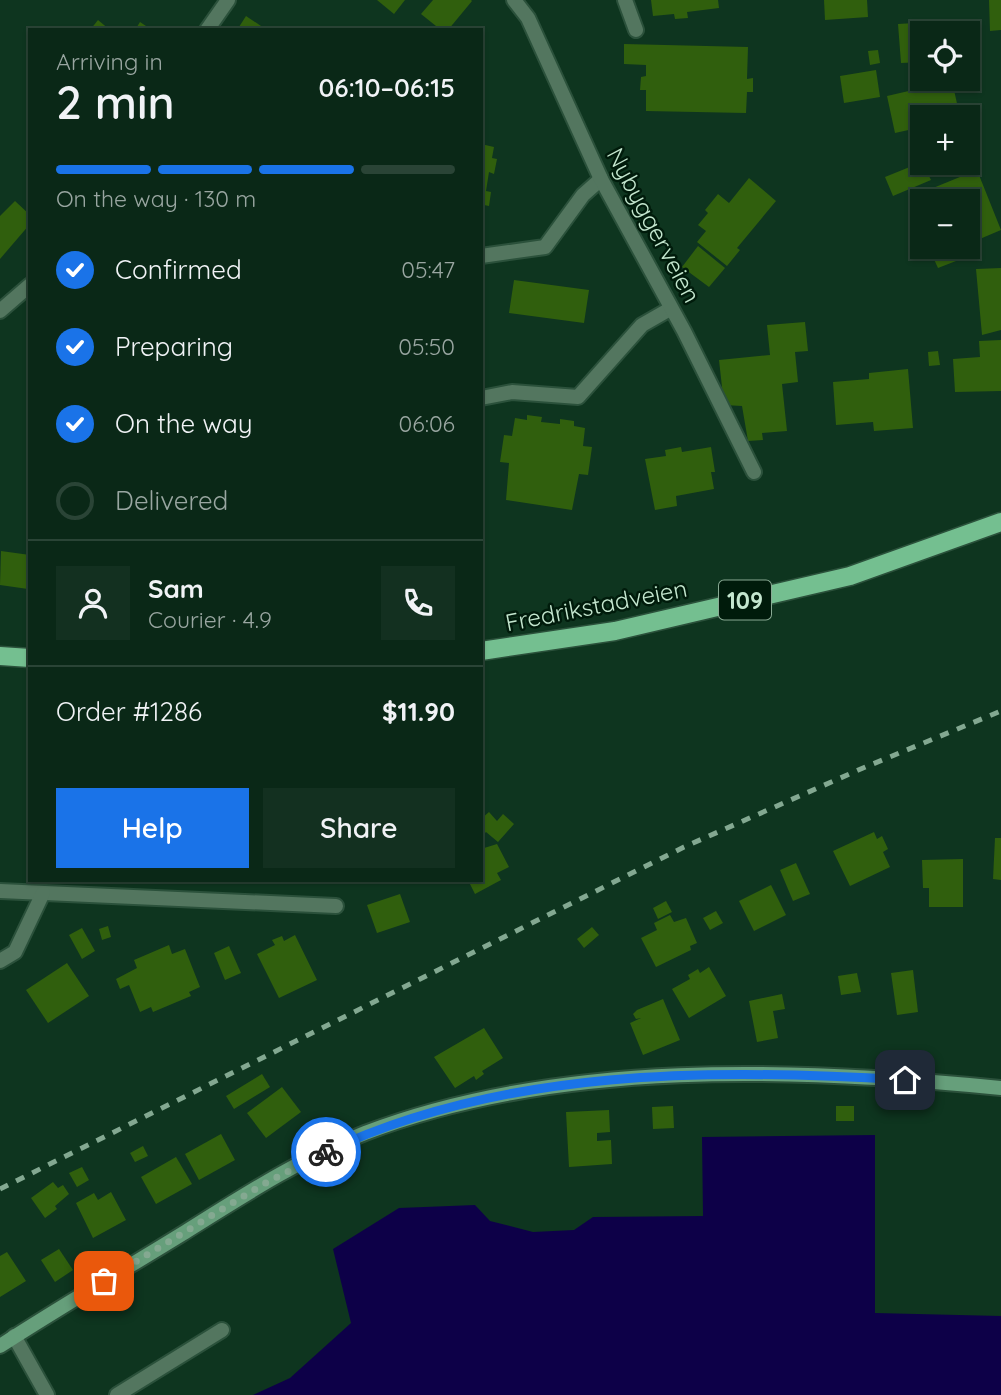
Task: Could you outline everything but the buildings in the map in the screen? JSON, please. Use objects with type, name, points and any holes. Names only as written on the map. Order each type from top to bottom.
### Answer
[{"type":"main road","name":"Fredrikstadveien","points":[[483,651],[615,631],[849,576],[1001,522]]},
{"type":"main road","points":[[0,656],[28,658]]},
{"type":"main road","points":[[0,1346],[262,1185],[316,1156],[364,1134],[466,1103],[528,1091],[619,1081],[750,1074],[888,1079],[1001,1088]]},
{"type":"street","points":[[207,28],[228,0]]},
{"type":"street","name":"Nybyggerveien","points":[[514,0],[528,18],[601,179],[754,472]]},
{"type":"street","points":[[625,0],[636,30]]},
{"type":"street","points":[[483,256],[545,247],[583,195],[601,179]]},
{"type":"street","points":[[0,311],[28,287]]},
{"type":"street","points":[[483,398],[512,392],[578,397],[642,325],[670,309]]},
{"type":"street","points":[[0,891],[336,906]]},
{"type":"street","points":[[0,961],[15,952],[43,893]]},
{"type":"street","points":[[117,1395],[222,1330]]},
{"type":"street","points":[[14,1336],[47,1395]]},
{"type":"shaded area","points":[[875,1135],[875,1313],[1001,1316],[1001,1395],[253,1395],[290,1378],[351,1323],[333,1249],[399,1208],[475,1205],[490,1221],[533,1232],[574,1230],[593,1217],[703,1216],[702,1137]]},
{"type":"railway","points":[[0,1189],[684,847],[1001,711]]},
{"type":"way so far","points":[[104,1281],[262,1185],[326,1152]]},
{"type":"route","points":[[326,1152],[364,1134],[418,1115],[528,1091],[619,1081],[750,1074],[905,1080]]}]
